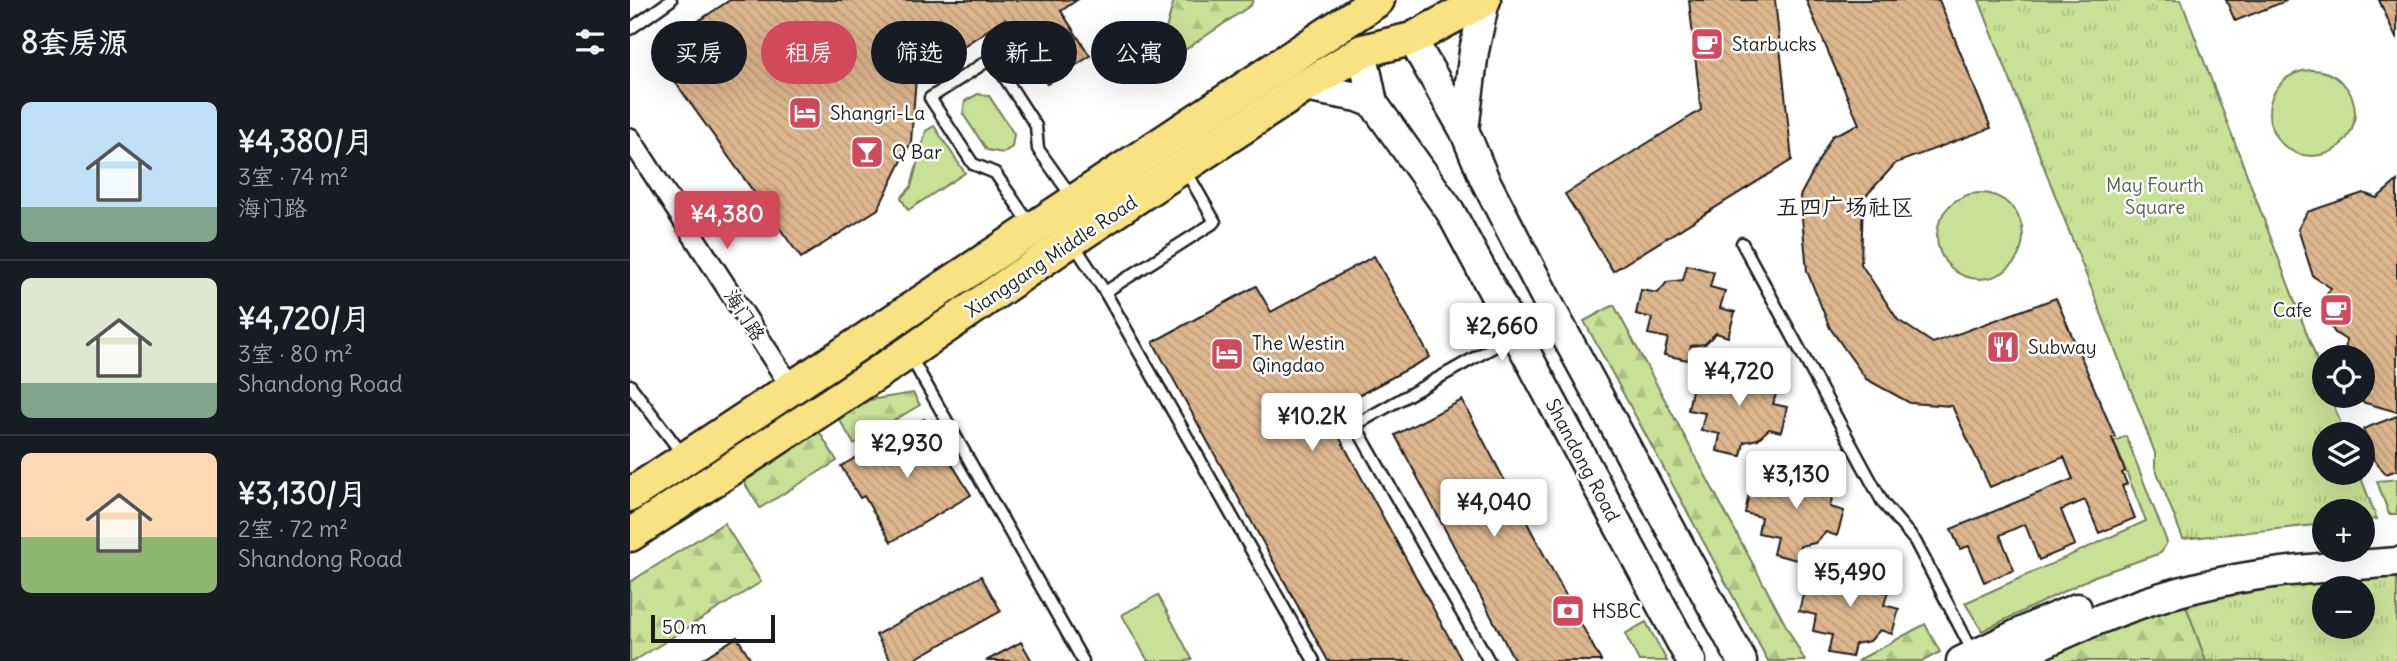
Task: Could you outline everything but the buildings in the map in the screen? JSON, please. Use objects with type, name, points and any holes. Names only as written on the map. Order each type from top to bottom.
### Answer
[{"type":"main road","points":[[1389,0],[1464,130],[1484,178],[1554,314],[1742,661]]},
{"type":"main road","points":[[1464,130],[1474,51],[1485,0]]},
{"type":"main road","name":"Xianggang Middle Road","points":[[630,535],[908,353],[1072,240],[1304,87],[1362,51],[1412,39],[1485,0]]},
{"type":"main road","name":"Xianggang Middle Road","points":[[630,495],[1074,201],[1358,5]]},
{"type":"main road","name":"Shandong Road","points":[[1358,5],[1362,51],[1373,103],[1450,211],[1691,661]]},
{"type":"main road","points":[[1304,87],[1358,97],[1373,103]]},
{"type":"main road","points":[[2375,545],[2397,543]]},
{"type":"main road","points":[[1968,658],[2038,624],[2110,594],[2183,571],[2243,559],[2312,550]]},
{"type":"main road","points":[[2006,661],[2117,612],[2189,589],[2301,569],[2397,562]]},
{"type":"street","name":"海门路","points":[[630,138],[791,387]]},
{"type":"lane","points":[[630,29],[671,0]]},
{"type":"lane","points":[[1032,228],[995,173],[973,164],[930,98],[992,58],[1036,125],[1038,149],[1074,201]]},
{"type":"lane","points":[[1105,292],[1215,222],[1184,167]]},
{"type":"lane","points":[[1072,240],[1105,292],[1314,661]]},
{"type":"lane","points":[[1742,243],[1883,503],[1914,541],[1968,658]]},
{"type":"lane","points":[[1489,661],[1355,425],[1515,335]]},
{"type":"lane","points":[[908,353],[1083,661]]},
{"type":"lane","points":[[630,385],[685,458]]},
{"type":"green space","points":[[1174,0],[1253,0],[1251,5],[1187,49],[1187,21],[1168,21]]},
{"type":"green space","name":"May Fourth Square","points":[[1979,0],[2181,0],[2312,347],[2312,408],[2335,408],[2340,422],[2312,422],[2312,485],[2364,485],[2369,499],[2312,499],[2312,525],[2183,539],[2155,467],[2155,453]]},
{"type":"green space","points":[[2312,70],[2329,73],[2343,82],[2352,96],[2355,113],[2352,130],[2343,144],[2329,153],[2312,156],[2295,153],[2281,144],[2272,130],[2269,113],[2272,96],[2281,82],[2295,73]]},
{"type":"green space","points":[[978,94],[989,96],[1014,134],[1012,147],[1003,153],[987,150],[963,114],[965,101]]},
{"type":"green space","points":[[934,126],[965,173],[908,210],[901,198],[911,187],[926,131]]},
{"type":"green space","points":[[1972,193],[1988,193],[2011,205],[2020,219],[2023,236],[2020,253],[2011,267],[1988,279],[1972,279],[1956,272],[1944,260],[1937,244],[1937,228],[1944,212],[1956,200]]},
{"type":"green space","points":[[1614,305],[1805,661],[1768,661],[1584,321]]},
{"type":"green space","points":[[913,393],[920,405],[854,444],[839,419],[869,400]]},
{"type":"green space","points":[[817,428],[837,461],[760,508],[740,476]]},
{"type":"green space","points":[[2126,436],[2167,542],[2161,553],[2095,576],[1982,631],[1965,603],[2146,521],[2114,441]]},
{"type":"green space","points":[[2397,479],[2397,514],[2389,514],[2377,481]]},
{"type":"green space","points":[[724,523],[761,582],[630,661],[630,582]]},
{"type":"green space","points":[[2397,575],[2397,661],[2206,661],[2183,597],[2274,581],[2312,579],[2312,639],[2375,639],[2375,576]]},
{"type":"green space","points":[[1158,595],[1192,659],[1148,661],[1122,615]]},
{"type":"green space","points":[[2183,597],[2206,661],[2020,661]]},
{"type":"green space","points":[[1646,622],[1667,661],[1639,661],[1625,634]]},
{"type":"green space","points":[[1925,624],[1940,652],[1923,661],[1857,661]]},
{"type":"place","name":"Starbucks","points":[[1707,44]]},
{"type":"place","name":"Shangri-La","points":[[805,113]]},
{"type":"place","name":"Q Bar","points":[[867,152]]},
{"type":"place","name":"Cafe","points":[[2336,310]]},
{"type":"place","name":"Subway","points":[[2003,347]]},
{"type":"place","name":"The Westin Qingdao","points":[[1227,354]]},
{"type":"place","name":"HSBC","points":[[1568,611]]},
{"type":"district","name":"五四广场社区","points":[[1845,206]]}]
